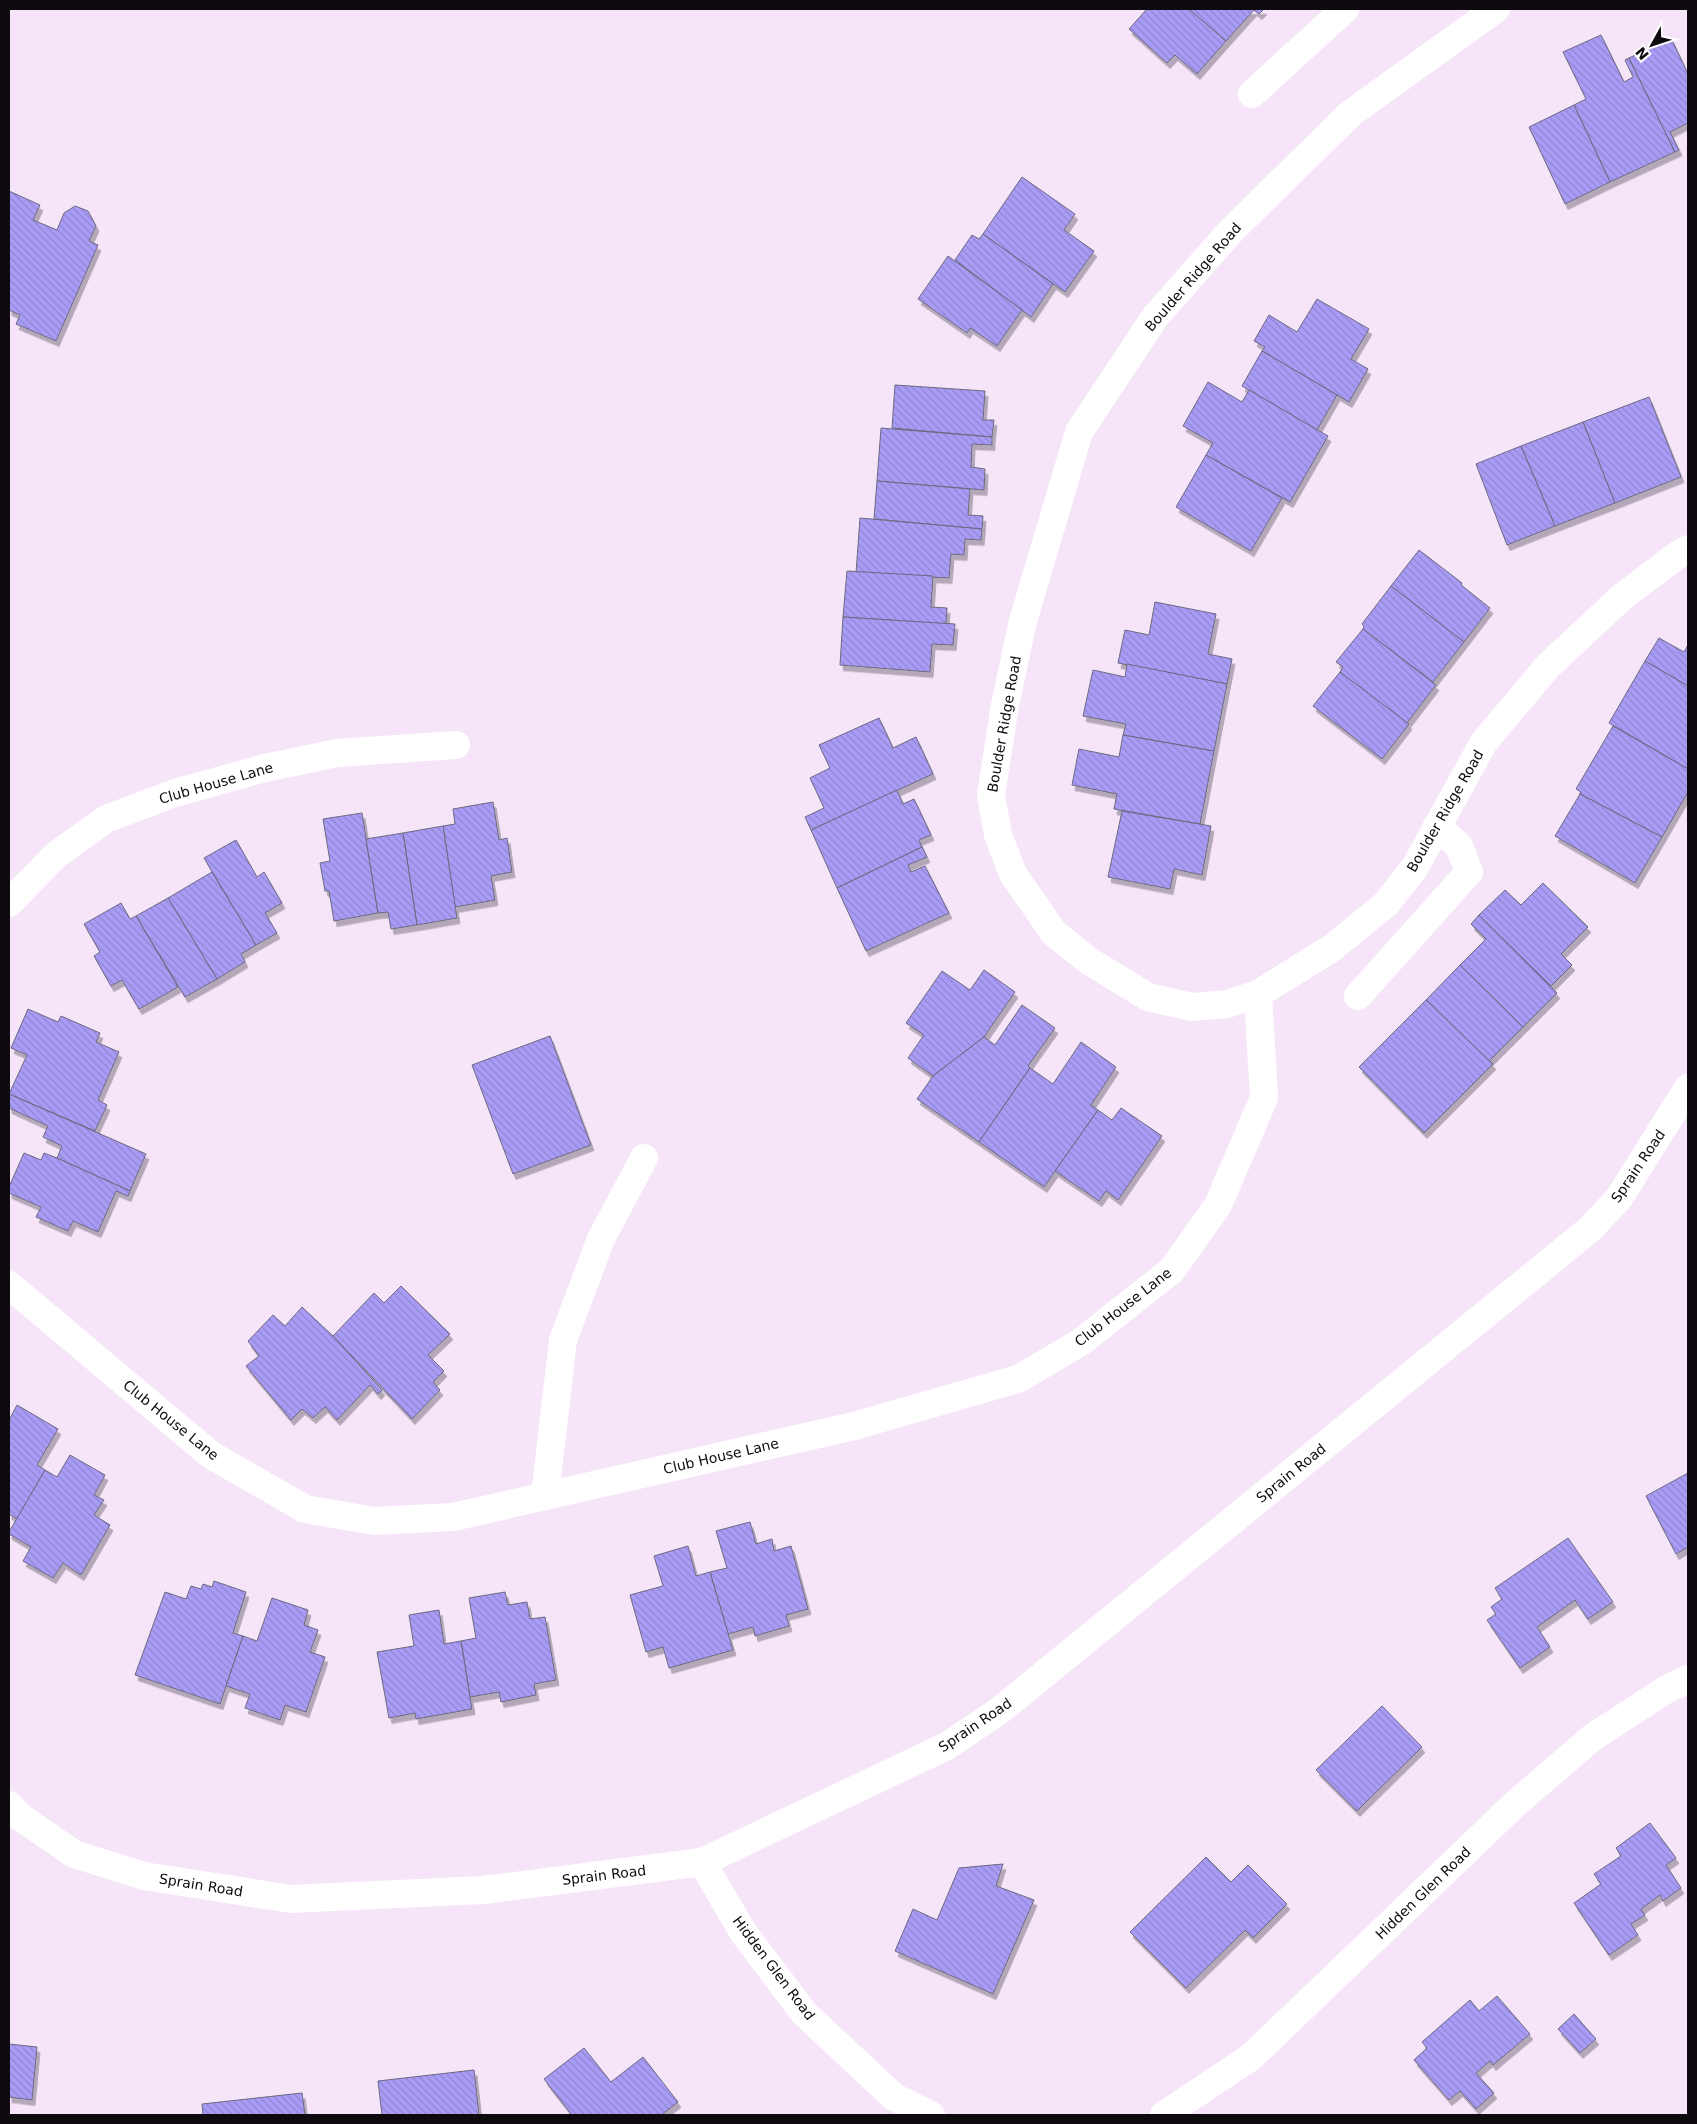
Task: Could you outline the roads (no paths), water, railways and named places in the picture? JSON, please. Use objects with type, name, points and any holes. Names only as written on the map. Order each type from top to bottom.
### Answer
[{"type":"street","points":[[1252,94],[1345,9]]},
{"type":"street","name":"Boulder Ridge Road","points":[[1490,10],[1350,114],[1230,232],[1155,318],[1078,432],[1023,621],[1005,705],[991,794],[998,835],[1013,874],[1054,932],[1089,961],[1148,997],[1192,1007],[1228,1004],[1258,994],[1332,948],[1386,904],[1415,866],[1484,742],[1548,666],[1622,597],[1688,549]]},
{"type":"street","name":"Club House Lane","points":[[9,904],[56,855],[106,819],[175,793],[265,768],[337,753],[456,745]]},
{"type":"street","points":[[1358,996],[1469,872],[1459,846],[1438,826]]},
{"type":"street","name":"Club House Lane","points":[[9,1285],[211,1455],[304,1510],[374,1521],[453,1517],[854,1426],[1018,1379],[1082,1342],[1172,1270],[1218,1204],[1264,1098],[1258,994]]},
{"type":"street","name":"Sprain Road","points":[[9,1805],[18,1816],[74,1854],[144,1876],[292,1899],[483,1890],[702,1862],[947,1746],[999,1711],[1590,1229],[1619,1198],[1688,1088]]},
{"type":"street","points":[[546,1496],[563,1340],[600,1239],[644,1158]]},
{"type":"street","name":"Hidden Glen Road","points":[[1164,2115],[1251,2057],[1514,1805],[1593,1737],[1667,1689],[1688,1678]]},
{"type":"street","name":"Hidden Glen Road","points":[[702,1862],[743,1932],[804,2013],[894,2097],[931,2115]]}]
